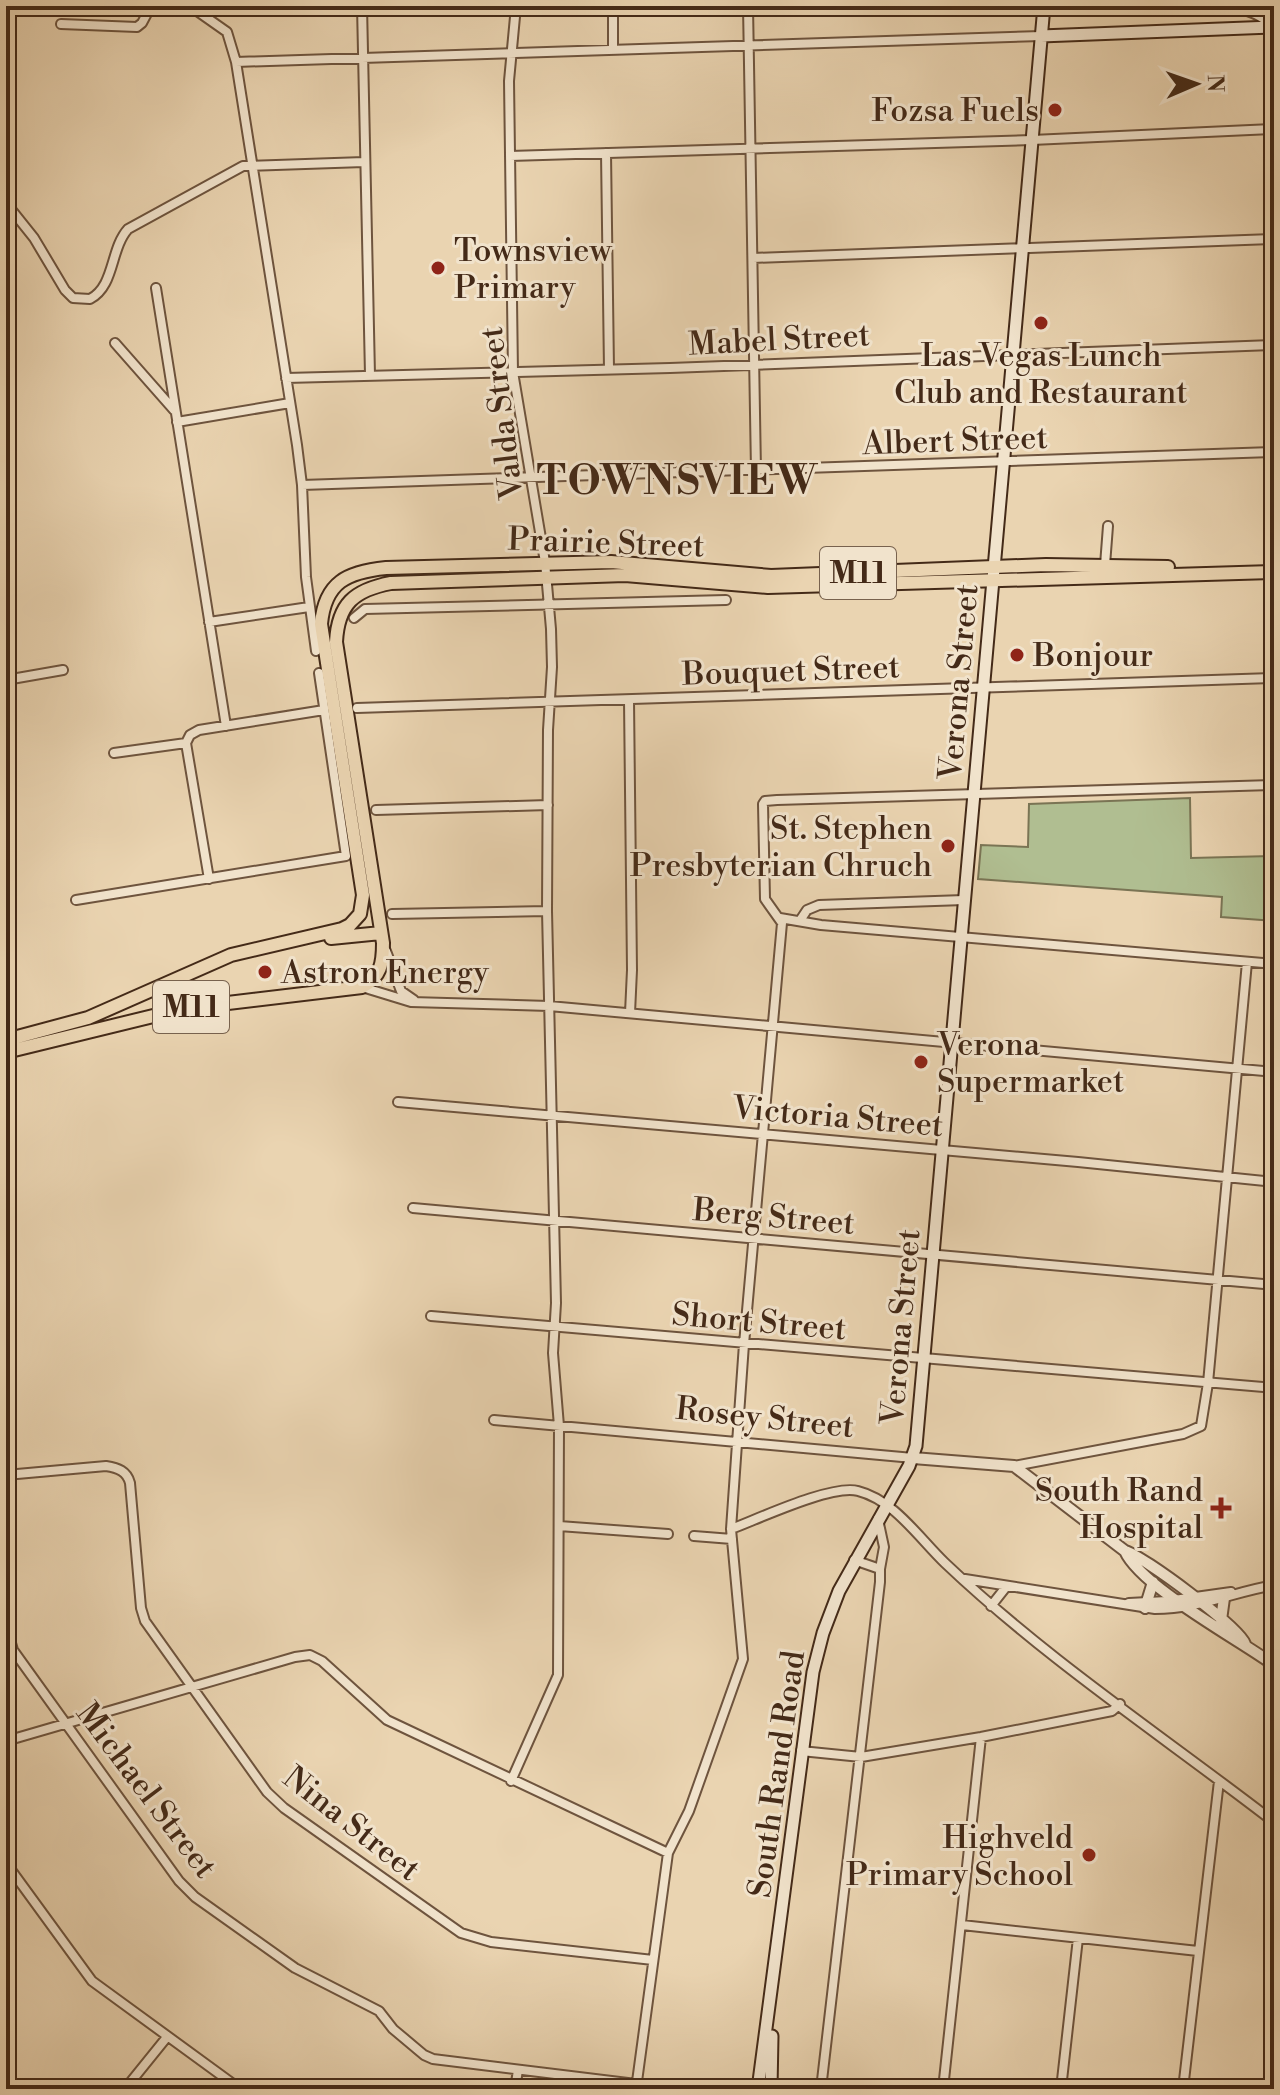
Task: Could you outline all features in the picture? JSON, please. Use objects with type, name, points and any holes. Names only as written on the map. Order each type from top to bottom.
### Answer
[{"type":"main road","name":"Verona Street","points":[[913,1458],[1044,6]]},
{"type":"main road","points":[[1041,36],[1274,27]]},
{"type":"main road","name":"Prairie Street","points":[[308,936],[350,925],[360,914],[363,895],[321,624],[328,596],[343,580],[364,570],[619,562],[771,576],[1274,572]]},
{"type":"main road","name":"Prairie Street","points":[[362,987],[377,977],[383,958],[382,938],[336,642],[344,607],[358,594],[378,585],[625,575],[768,587],[1105,565],[1274,565]]},
{"type":"main road","points":[[308,936],[325,939],[382,938]]},
{"type":"main road","name":"M11","points":[[6,1040],[98,1014],[231,955],[308,936]]},
{"type":"main road","name":"M11","points":[[6,1052],[186,1008],[362,987]]},
{"type":"main road","name":"South Rand Road","points":[[758,2089],[809,1694],[823,1633],[854,1560],[913,1458]]},
{"type":"main road","name":"South Rand Road","points":[[771,2089],[774,1976]]},
{"type":"street","points":[[61,24],[137,27],[151,6]]},
{"type":"street","points":[[190,6],[227,32],[236,62],[302,485],[309,607],[316,651]]},
{"type":"street","points":[[362,6],[370,375]]},
{"type":"street","name":"Valda Street","points":[[511,1781],[558,1675],[559,1526],[547,911],[552,667],[545,562],[513,372],[510,53],[516,6]]},
{"type":"street","points":[[613,6],[613,50]]},
{"type":"street","points":[[748,6],[756,471]]},
{"type":"street","points":[[1228,6],[1274,14]]},
{"type":"street","points":[[1246,10],[1274,27]]},
{"type":"street","points":[[236,62],[1041,36]]},
{"type":"street","points":[[510,156],[1032,140],[1274,129]]},
{"type":"street","points":[[606,153],[609,369]]},
{"type":"street","points":[[6,203],[34,238],[65,290],[73,298],[90,299],[103,287],[118,244],[128,229],[229,172],[252,164],[364,162]]},
{"type":"street","points":[[753,258],[1274,239]]},
{"type":"street","points":[[156,288],[226,726]]},
{"type":"street","points":[[115,343],[174,410]]},
{"type":"street","name":"Mabel Street","points":[[286,378],[1274,345]]},
{"type":"street","points":[[177,422],[290,403]]},
{"type":"street","name":"Albert Street","points":[[302,485],[1274,452]]},
{"type":"street","points":[[1105,565],[1108,526]]},
{"type":"street","points":[[354,618],[365,609],[726,600]]},
{"type":"street","points":[[209,622],[309,607]]},
{"type":"street","points":[[6,680],[63,670]]},
{"type":"street","points":[[76,900],[342,858],[347,854],[319,673]]},
{"type":"street","name":"Bouquet Street","points":[[357,708],[1274,678]]},
{"type":"street","points":[[629,700],[630,1013]]},
{"type":"street","points":[[209,879],[186,743],[190,735],[324,710]]},
{"type":"street","points":[[114,753],[186,743]]},
{"type":"street","points":[[636,2087],[668,1853],[700,1783],[743,1659],[731,1529],[781,920],[764,895],[764,802],[1274,785]]},
{"type":"street","points":[[376,810],[548,805]]},
{"type":"street","points":[[801,919],[807,910],[819,905],[964,900]]},
{"type":"street","points":[[392,914],[547,911]]},
{"type":"street","points":[[781,920],[801,919],[821,925],[1274,964]]},
{"type":"street","points":[[382,938],[401,991],[418,1002]]},
{"type":"street","points":[[1208,1383],[1247,962]]},
{"type":"street","points":[[362,987],[418,1002],[549,1006],[1274,1072]]},
{"type":"street","name":"Victoria Street","points":[[398,1102],[1274,1182]]},
{"type":"street","name":"Berg Street","points":[[413,1208],[1274,1285]]},
{"type":"street","name":"Short Street","points":[[431,1316],[1274,1388]]},
{"type":"street","name":"Rosey Street","points":[[494,1420],[1014,1466],[1191,1432],[1201,1426],[1208,1383]]},
{"type":"street","name":"Nina Street","points":[[6,1475],[106,1466],[126,1474],[142,1613],[272,1798],[445,1924],[478,1940],[653,1960]]},
{"type":"street","points":[[1014,1466],[1125,1551],[1137,1556],[1198,1600],[1243,1637],[1245,1644]]},
{"type":"street","points":[[731,1529],[837,1490],[856,1490],[887,1504],[991,1606],[1274,1822]]},
{"type":"street","points":[[821,2089],[884,1553],[878,1518]]},
{"type":"street","points":[[559,1526],[668,1534]]},
{"type":"street","points":[[694,1536],[732,1539]]},
{"type":"street","points":[[1125,1551],[1153,1582],[1221,1632],[1245,1644],[1274,1665]]},
{"type":"street","points":[[854,1560],[880,1569]]},
{"type":"street","points":[[962,1578],[1125,1604],[1187,1607],[1198,1600],[1274,1585]]},
{"type":"street","points":[[1146,1605],[1153,1582]]},
{"type":"street","points":[[991,1606],[1006,1587]]},
{"type":"street","points":[[1146,1605],[1177,1599],[1224,1598],[1235,1593]]},
{"type":"street","points":[[1221,1632],[1224,1598]]},
{"type":"street","name":"Michael Street","points":[[6,1626],[13,1650],[179,1881],[195,1897],[295,1968],[379,2011],[393,2029],[424,2055],[446,2062],[636,2087],[677,2089]]},
{"type":"street","points":[[6,1741],[306,1654],[317,1657],[387,1720],[668,1853]]},
{"type":"street","points":[[801,1751],[861,1757],[1112,1711],[1120,1704]]},
{"type":"street","points":[[943,2089],[981,1737]]},
{"type":"street","points":[[1183,2089],[1219,1781]]},
{"type":"street","points":[[6,1863],[92,1981],[240,2089]]},
{"type":"street","points":[[962,1925],[1198,1951]]},
{"type":"street","points":[[1061,2089],[1078,1938]]},
{"type":"street","points":[[125,2089],[167,2037]]},
{"type":"street","points":[[515,2089],[518,2070]]},
{"type":"green space","points":[[1190,798],[1191,858],[1274,856],[1274,921],[1221,917],[1222,897],[978,879],[981,845],[1028,847],[1029,804]]},
{"type":"place","name":"Fozsa Fuels","points":[[1055,110]]},
{"type":"place","name":"Townsview Primary","points":[[438,268]]},
{"type":"place","name":"Las Vegas Lunch Club and Restaurant","points":[[1041,323]]},
{"type":"place","name":"Bonjour","points":[[1017,655]]},
{"type":"place","name":"St. Stephen Presbyterian Chruch","points":[[948,846]]},
{"type":"place","name":"Astron Energy","points":[[265,972]]},
{"type":"place","name":"Verona Supermarket","points":[[921,1062]]},
{"type":"place","name":"South Rand Hospital","points":[[1221,1508]]},
{"type":"place","name":"Highveld Primary School","points":[[1089,1855]]},
{"type":"district","name":"TOWNSVIEW","points":[[678,480]]}]
